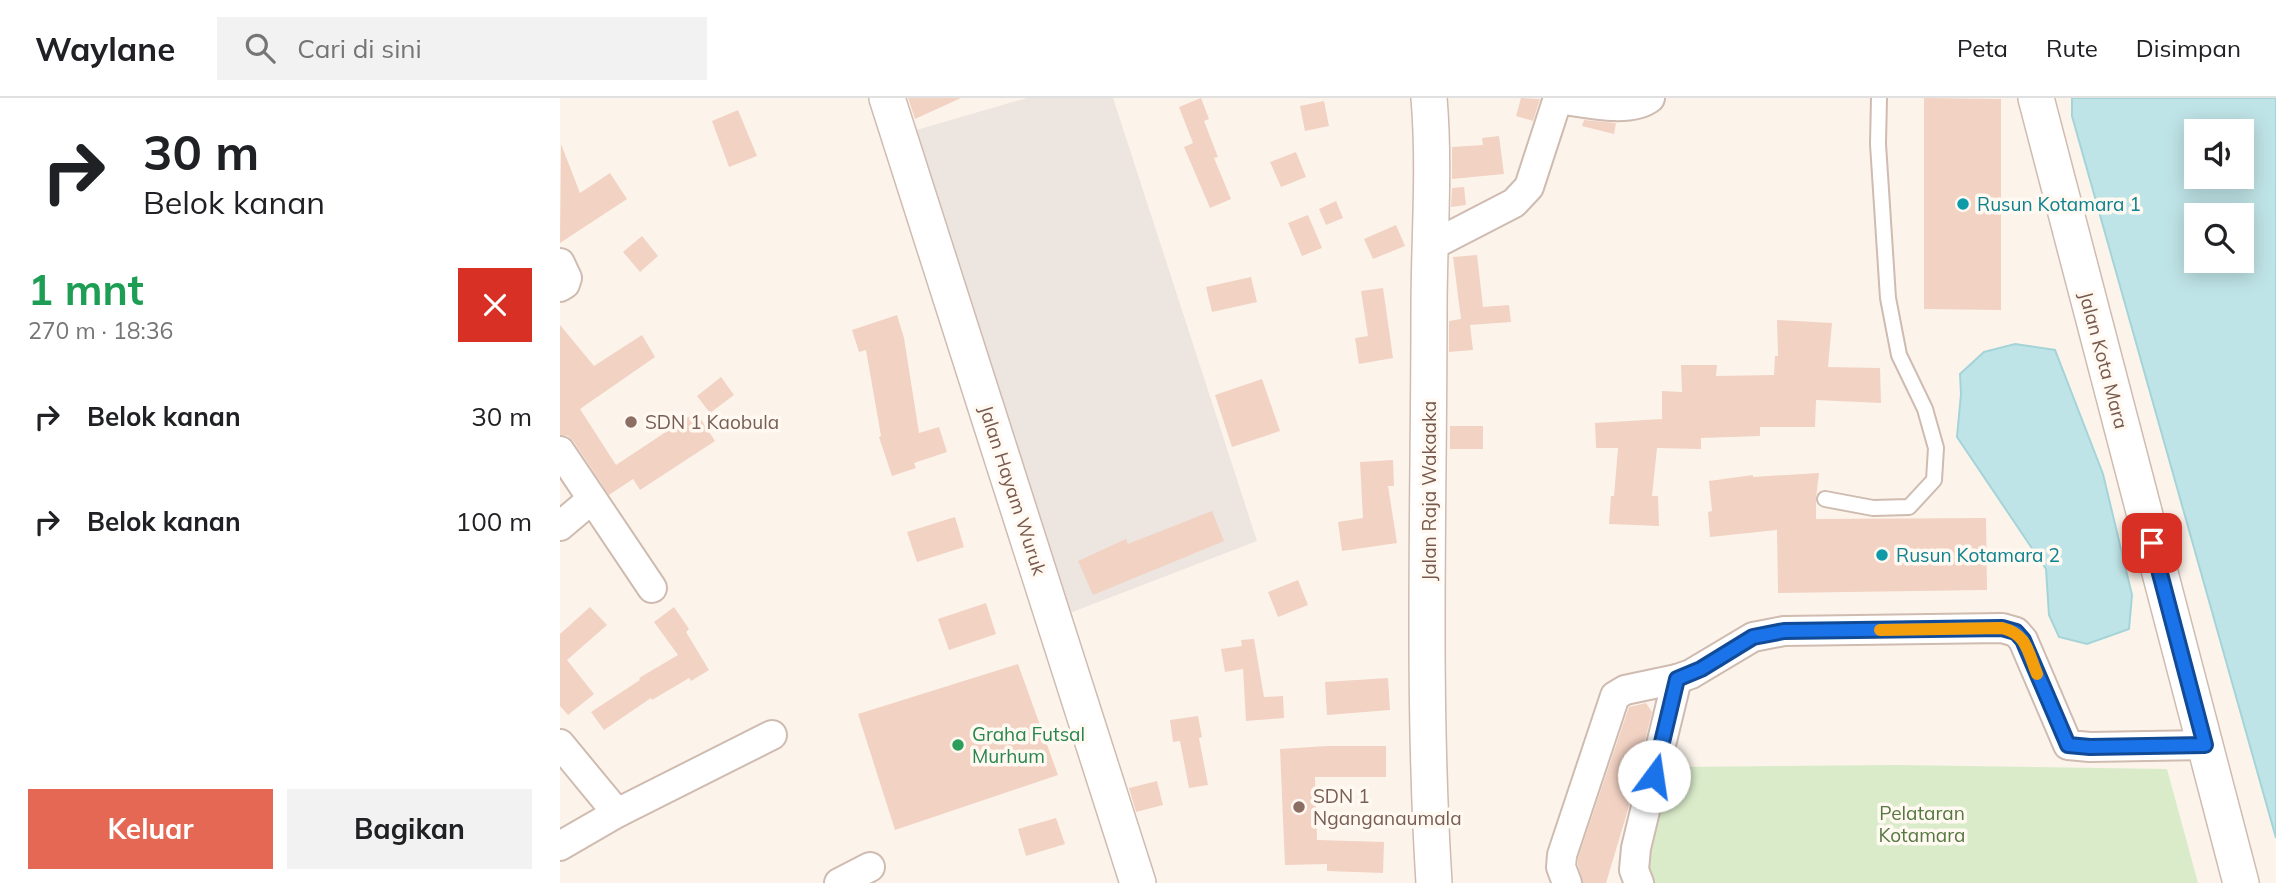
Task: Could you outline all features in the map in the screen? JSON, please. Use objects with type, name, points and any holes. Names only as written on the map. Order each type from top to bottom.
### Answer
[{"type":"street","name":"Jalan Hayam Wuruk","points":[[887,98],[1138,883]]},
{"type":"street","name":"Jalan Raja Wakaaka","points":[[1429,98],[1432,134],[1429,247],[1428,788],[1434,883]]},
{"type":"street","points":[[1429,247],[1514,203],[1530,187],[1558,98],[1623,106],[1645,102],[1650,98]]},
{"type":"street","name":"Jalan Kota Mara","points":[[2036,98],[2241,883]]},
{"type":"street","points":[[560,263],[567,278],[565,284],[560,287]]},
{"type":"street","points":[[560,451],[652,588]]},
{"type":"street","points":[[560,526],[592,499]]},
{"type":"street","points":[[1567,883],[1561,867],[1562,855],[1615,696],[1625,690],[1677,679],[1701,669],[1753,637],[1784,631],[2002,628],[2016,632],[2023,640],[2068,745],[2205,745]]},
{"type":"street","points":[[1639,883],[1634,870],[1636,848],[1677,679]]},
{"type":"street","points":[[560,846],[617,813],[772,735]]},
{"type":"street","points":[[560,744],[617,813]]},
{"type":"street","points":[[839,883],[870,867]]},
{"type":"lane","points":[[1825,499],[1873,508],[1909,507],[1934,480],[1936,448],[1925,409],[1899,355],[1888,298],[1878,144],[1879,98]]},
{"type":"shaded area","points":[[1027,98],[1113,98],[1257,541],[1062,616],[906,133]]},
{"type":"green space","name":"Pelataran Kotamara","points":[[1897,765],[2167,769],[2198,883],[1649,883],[1646,854],[1678,767]]},
{"type":"water","points":[[2072,98],[2276,98],[2276,838],[2072,116]]},
{"type":"water","points":[[2015,344],[2055,350],[2103,474],[2132,595],[2129,629],[2087,644],[2059,637],[2049,615],[2046,569],[1957,437],[1960,374],[1984,352]]},
{"type":"building","points":[[908,98],[961,98],[915,119]]},
{"type":"building","points":[[1201,98],[1209,119],[1204,121],[1218,157],[1214,158],[1231,199],[1210,208],[1184,147],[1193,143],[1179,107]]},
{"type":"building","points":[[1521,98],[1540,99],[1533,121],[1516,116]]},
{"type":"building","name":"Rusun Kotamara 1","points":[[1924,98],[2001,99],[2001,310],[1924,309]]},
{"type":"building","points":[[1324,101],[1329,126],[1305,131],[1300,106]]},
{"type":"building","points":[[738,110],[757,156],[729,167],[712,121]]},
{"type":"building","points":[[1584,120],[1616,123],[1614,134],[1582,126]]},
{"type":"building","points":[[1499,136],[1504,174],[1452,179],[1452,147],[1483,145],[1482,138]]},
{"type":"building","points":[[561,144],[580,193],[610,173],[627,199],[560,243]]},
{"type":"building","points":[[1296,152],[1306,177],[1281,187],[1270,162]]},
{"type":"building","points":[[1464,187],[1466,205],[1451,207],[1452,188]]},
{"type":"building","points":[[1336,201],[1343,218],[1326,225],[1319,209]]},
{"type":"building","points":[[1308,215],[1322,248],[1302,256],[1288,223]]},
{"type":"building","points":[[1396,225],[1405,246],[1373,259],[1364,239]]},
{"type":"building","points":[[642,236],[658,256],[640,272],[623,252]]},
{"type":"building","points":[[1477,255],[1483,307],[1509,305],[1511,322],[1470,325],[1473,350],[1449,352],[1449,321],[1461,319],[1453,257]]},
{"type":"building","points":[[1251,277],[1257,302],[1212,312],[1206,287]]},
{"type":"building","points":[[1383,288],[1393,358],[1359,364],[1355,338],[1368,336],[1361,291]]},
{"type":"building","points":[[897,315],[904,338],[919,433],[939,427],[947,452],[914,463],[916,468],[892,476],[879,437],[881,436],[866,350],[859,352],[852,330]]},
{"type":"building","points":[[1777,320],[1832,323],[1828,367],[1880,368],[1881,403],[1816,400],[1815,427],[1760,427],[1760,436],[1701,438],[1701,449],[1657,448],[1652,496],[1658,496],[1659,526],[1609,524],[1618,448],[1596,448],[1595,423],[1662,419],[1662,391],[1682,392],[1681,365],[1717,365],[1716,376],[1774,375],[1775,356],[1778,356]]},
{"type":"building","points":[[560,325],[594,366],[642,335],[655,357],[580,409],[616,465],[696,412],[715,441],[640,490],[633,479],[609,495],[574,442],[568,436],[560,435]]},
{"type":"building","points":[[721,377],[734,395],[710,413],[697,396]]},
{"type":"building","points":[[1262,379],[1280,431],[1232,447],[1215,395]]},
{"type":"building","points":[[1450,426],[1483,426],[1483,449],[1450,449]]},
{"type":"building","points":[[1393,460],[1394,486],[1388,486],[1397,543],[1342,551],[1338,522],[1363,518],[1360,462]]},
{"type":"building","name":"Rusun Kotamara 2","points":[[1819,473],[1816,519],[1986,518],[1987,590],[1778,593],[1777,530],[1710,537],[1708,512],[1712,511],[1709,481],[1753,475]]},
{"type":"building","points":[[1212,511],[1224,541],[1093,595],[1078,561],[1126,539],[1128,544]]},
{"type":"building","points":[[955,517],[964,547],[917,562],[907,532]]},
{"type":"building","points":[[1298,580],[1308,605],[1278,617],[1268,592]]},
{"type":"building","points":[[986,603],[996,634],[949,650],[938,619]]},
{"type":"building","points":[[590,607],[607,625],[567,660],[594,694],[568,715],[560,706],[560,634]]},
{"type":"building","points":[[674,607],[689,629],[686,632],[709,670],[691,681],[689,678],[652,700],[651,698],[604,730],[591,712],[640,680],[639,678],[678,655],[654,622]]},
{"type":"building","points":[[1254,639],[1264,697],[1283,696],[1284,718],[1246,721],[1243,669],[1225,672],[1221,649],[1242,646],[1241,640]]},
{"type":"building","name":"Graha Futsal Murhum","points":[[1018,664],[1058,775],[895,830],[858,714]]},
{"type":"building","points":[[1388,678],[1390,710],[1327,715],[1325,682]]},
{"type":"building","points":[[1646,703],[1652,712],[1606,883],[1583,883],[1578,858],[1629,707]]},
{"type":"building","points":[[1198,716],[1202,737],[1199,738],[1208,785],[1189,788],[1180,741],[1173,742],[1170,720]]},
{"type":"building","points":[[1386,746],[1386,777],[1315,777],[1317,840],[1384,842],[1383,873],[1327,871],[1327,864],[1285,865],[1280,749]]},
{"type":"building","points":[[1157,781],[1163,805],[1136,812],[1129,788]]},
{"type":"building","points":[[1056,818],[1065,844],[1026,856],[1018,829]]},
{"type":"slow traffic","points":[[1880,630],[2002,628],[2016,632],[2023,640],[2037,674]]},
{"type":"place","name":"Rusun Kotamara 1","points":[[1963,204]]},
{"type":"place","name":"SDN 1 Kaobula","points":[[631,422]]},
{"type":"place","name":"Rusun Kotamara 2","points":[[1882,555]]},
{"type":"place","name":"Graha Futsal Murhum","points":[[958,745]]},
{"type":"place","name":"SDN 1 Nganganaumala","points":[[1299,807]]},
{"type":"route","points":[[1654,776],[1677,679],[1701,669],[1753,637],[1784,631],[2002,628],[2016,632],[2023,640],[2068,745],[2205,745],[2152,543]]}]
